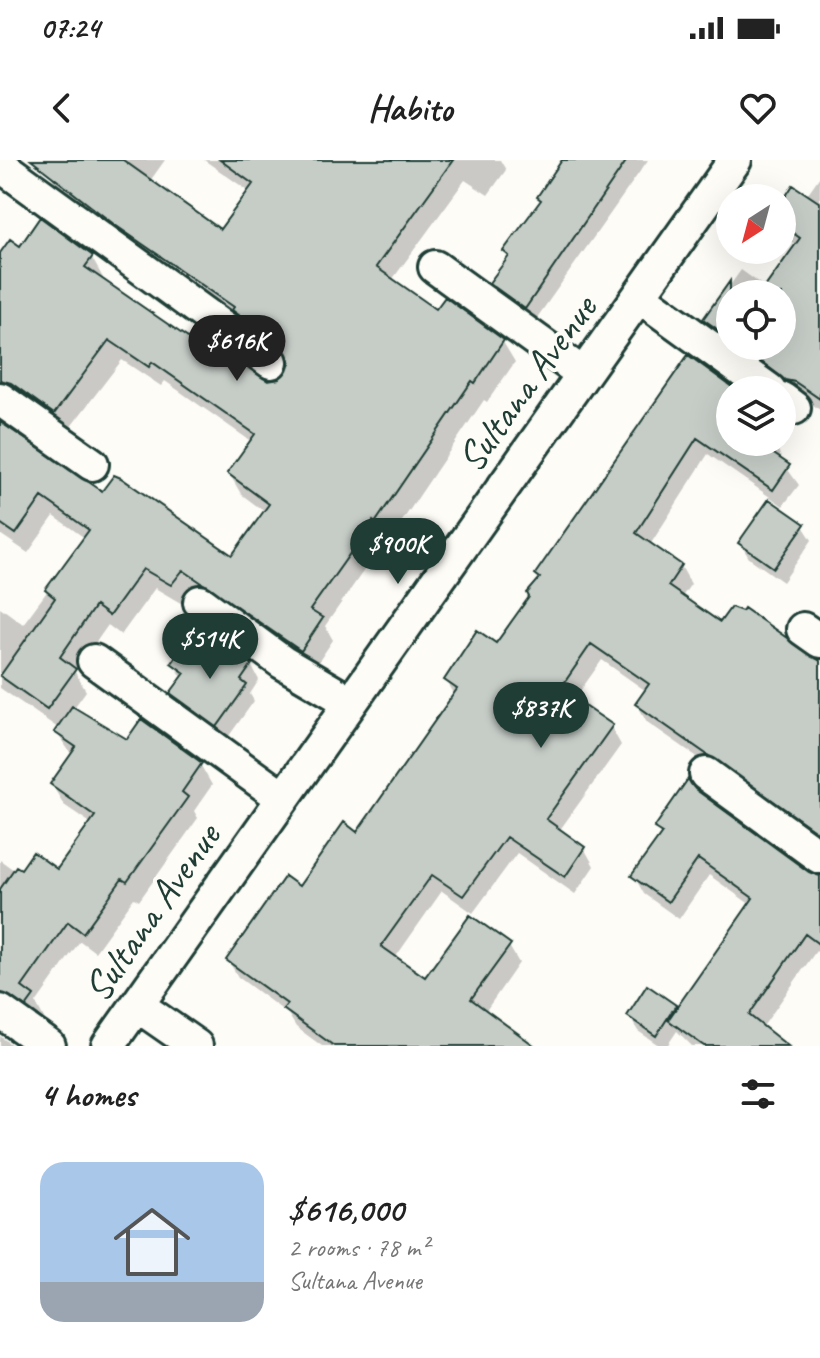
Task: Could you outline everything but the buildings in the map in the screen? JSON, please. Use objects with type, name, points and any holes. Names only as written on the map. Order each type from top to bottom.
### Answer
[{"type":"street","name":"Sultana Avenue","points":[[108,1046],[735,160]]},
{"type":"street","points":[[0,165],[271,362]]},
{"type":"street","points":[[435,267],[583,374]]},
{"type":"street","points":[[639,296],[750,376]]},
{"type":"street","points":[[0,399],[92,464]]},
{"type":"street","points":[[200,602],[282,662],[350,702]]},
{"type":"street","points":[[94,661],[283,798]]},
{"type":"street","points":[[706,774],[820,857]]},
{"type":"street","points":[[137,1005],[196,1046]]},
{"type":"street","points":[[0,1011],[49,1046]]}]
